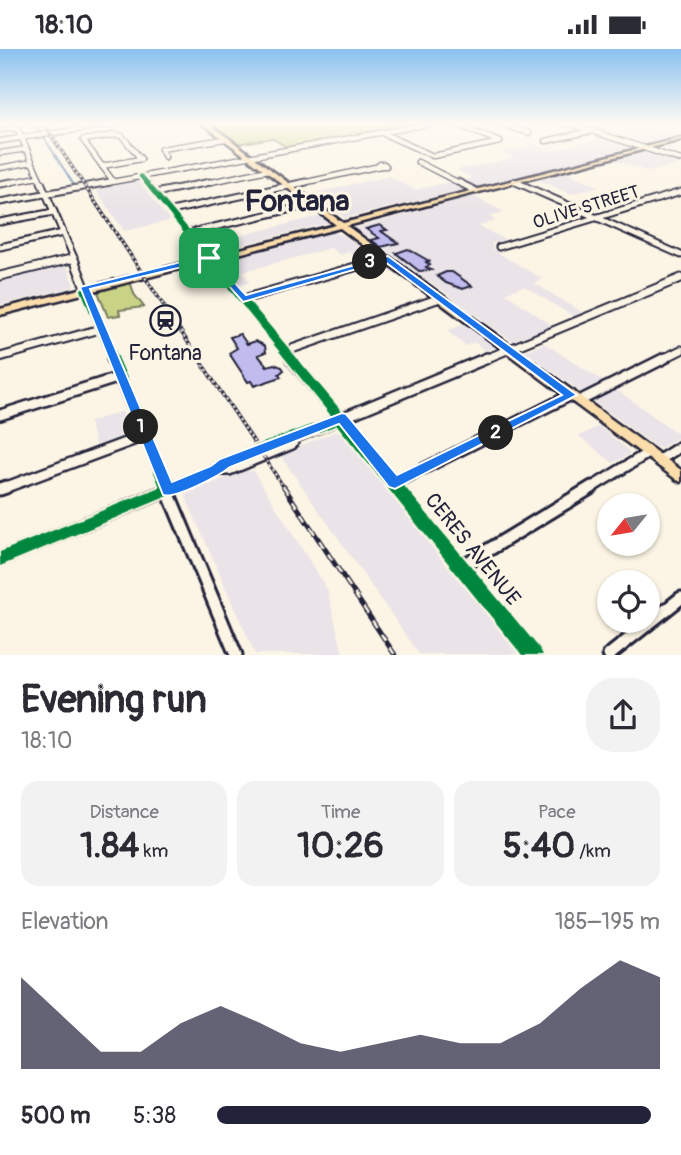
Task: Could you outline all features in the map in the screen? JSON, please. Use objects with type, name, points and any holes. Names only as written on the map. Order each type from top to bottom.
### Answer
[{"type":"main road","points":[[242,151],[681,477]]},
{"type":"main road","points":[[0,310],[632,151]]},
{"type":"street","points":[[28,151],[236,655]]},
{"type":"street","points":[[91,151],[113,181]]},
{"type":"street","points":[[102,166],[141,159],[135,151]]},
{"type":"street","points":[[162,151],[165,157]]},
{"type":"street","points":[[0,202],[281,151]]},
{"type":"street","points":[[423,151],[433,156],[456,151]]},
{"type":"street","points":[[655,151],[681,160]]},
{"type":"street","points":[[204,155],[215,163]]},
{"type":"street","points":[[0,167],[32,162]]},
{"type":"street","points":[[418,162],[476,191]]},
{"type":"street","points":[[170,211],[380,166]]},
{"type":"street","points":[[155,193],[268,170]]},
{"type":"street","name":"CERES AVENUE","points":[[141,176],[534,655]]},
{"type":"street","points":[[0,184],[38,177]]},
{"type":"street","points":[[514,181],[681,255]]},
{"type":"street","name":"OLIVE STREET","points":[[499,247],[681,192]]},
{"type":"street","points":[[188,233],[313,204]]},
{"type":"street","points":[[0,222],[54,212]]},
{"type":"street","points":[[0,247],[63,233]]},
{"type":"street","points":[[0,276],[74,258]]},
{"type":"street","points":[[243,299],[385,258]]},
{"type":"street","points":[[0,559],[216,470],[229,470],[292,444],[296,437],[681,278]]},
{"type":"street","points":[[286,351],[440,298]]},
{"type":"street","points":[[0,357],[100,329]]},
{"type":"street","points":[[395,483],[681,350]]},
{"type":"street","points":[[0,415],[120,377]]},
{"type":"street","points":[[0,489],[144,436]]},
{"type":"street","points":[[659,460],[681,446]]},
{"type":"street","points":[[462,565],[648,453]]},
{"type":"street","points":[[609,655],[681,598]]},
{"type":"shaded area","points":[[622,151],[475,187],[461,181],[472,178],[456,170],[514,158],[501,152]]},
{"type":"shaded area","points":[[648,152],[681,164],[649,172],[614,160]]},
{"type":"shaded area","points":[[565,172],[599,186],[571,194],[537,179]]},
{"type":"shaded area","points":[[389,176],[415,190],[452,181],[467,189],[345,218],[310,194]]},
{"type":"shaded area","points":[[138,180],[170,221],[124,231],[94,187]]},
{"type":"shaded area","points":[[473,196],[504,212],[489,216],[495,221],[479,226],[509,242],[492,243],[492,249],[500,251],[498,253],[543,279],[534,283],[584,313],[574,317],[524,286],[505,293],[553,326],[512,341],[355,228]]},
{"type":"shaded area","points":[[320,216],[329,223],[216,251],[206,244]]},
{"type":"shaded area","points":[[331,231],[344,236],[376,257],[360,262],[349,252],[340,255],[331,248],[242,272],[250,282],[241,285],[219,260]]},
{"type":"shaded area","points":[[67,265],[74,287],[0,305],[0,280]]},
{"type":"shaded area","points":[[465,324],[495,347],[486,351],[474,342],[465,346],[447,331]]},
{"type":"shaded area","points":[[544,343],[617,390],[681,436],[661,448],[656,447],[525,351]]},
{"type":"shaded area","points":[[122,411],[131,430],[126,435],[96,446],[89,422]]},
{"type":"shaded area","points":[[599,426],[629,451],[629,455],[613,463],[579,436]]},
{"type":"shaded area","points":[[336,431],[340,432],[519,654],[419,654],[280,455]]},
{"type":"shaded area","points":[[248,468],[250,472],[253,470],[327,589],[343,654],[255,654],[186,498],[187,494]]},
{"type":"green space","points":[[131,284],[134,294],[144,307],[119,310],[120,315],[108,317],[98,292]]},
{"type":"building","points":[[380,225],[387,230],[381,231],[398,243],[381,247],[371,240],[379,238],[366,229]]},
{"type":"building","points":[[408,249],[429,261],[426,262],[430,265],[426,267],[431,270],[419,271],[396,253]]},
{"type":"building","points":[[452,272],[472,286],[463,289],[446,283],[437,276]]},
{"type":"building","points":[[240,334],[247,344],[256,341],[265,346],[266,352],[258,355],[267,366],[274,364],[282,367],[284,370],[279,374],[281,377],[254,386],[251,381],[248,382],[229,353],[237,348],[230,337]]},
{"type":"waterway","points":[[53,151],[74,185]]},
{"type":"railway","points":[[62,151],[285,489]]},
{"type":"railway","points":[[284,487],[395,655]]},
{"type":"cycle path","points":[[141,176],[534,655]]},
{"type":"cycle path","points":[[85,290],[168,490]]},
{"type":"cycle path","points":[[0,559],[216,470],[225,463],[342,418]]},
{"type":"place","name":"Fontana","points":[[165,321]]},
{"type":"district","name":"Fontana","points":[[297,201]]},
{"type":"route","points":[[209,258],[243,299],[385,258],[571,395],[395,483],[342,418],[225,463],[216,470],[168,490],[84,287],[209,258]]}]
